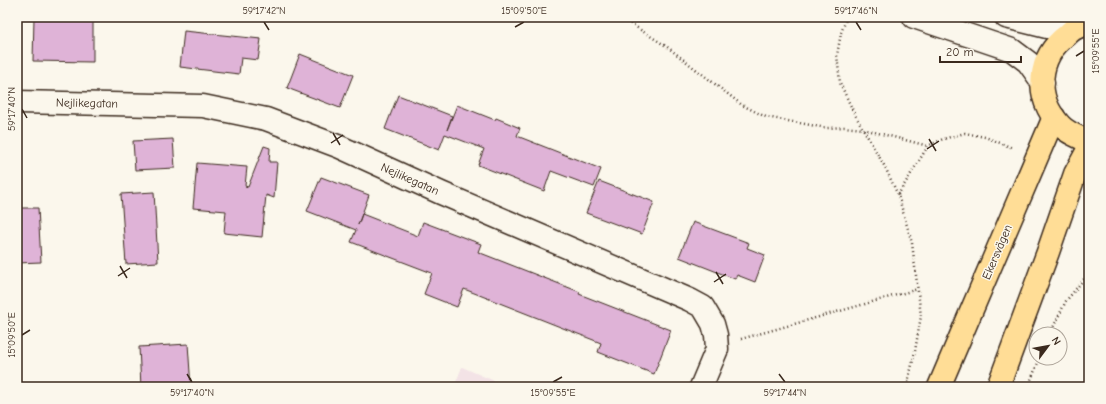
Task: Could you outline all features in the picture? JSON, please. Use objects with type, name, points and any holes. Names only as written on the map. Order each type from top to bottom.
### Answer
[{"type":"main road","points":[[1083,26],[1060,40],[1048,55],[1043,72],[1043,92],[1049,110],[1060,125],[1076,136],[1089,142]]},
{"type":"main road","name":"Ekersvägen","points":[[939,387],[1054,117]]},
{"type":"main road","points":[[998,387],[1075,174],[1089,148]]},
{"type":"street","points":[[1006,17],[1047,27],[1083,26]]},
{"type":"street","points":[[916,18],[1012,50],[1028,62],[1043,83]]},
{"type":"street","name":"Nejlikegatan","points":[[17,102],[203,106],[266,119],[340,147],[448,196],[690,300],[703,307],[713,324],[717,340],[717,349],[701,387]]},
{"type":"path","points":[[620,17],[666,46],[742,105],[766,117],[827,128],[844,127],[863,129],[928,146]]},
{"type":"path","points":[[847,17],[841,33],[837,55],[840,83],[863,129],[885,167],[898,195],[912,242],[921,316],[907,387]]},
{"type":"path","points":[[898,195],[928,146],[944,139],[965,133],[985,137],[1015,149]]},
{"type":"path","points":[[1054,326],[1066,301],[1089,273]]},
{"type":"path","points":[[717,340],[734,341],[918,289]]},
{"type":"path","points":[[1028,387],[1037,366]]},
{"type":"shaded area","points":[[462,367],[508,387],[454,387]]},
{"type":"building","points":[[34,17],[93,17],[93,62],[33,61]]},
{"type":"building","points":[[184,31],[261,39],[258,60],[241,58],[239,74],[180,67]]},
{"type":"building","points":[[300,54],[353,75],[340,108],[287,88]]},
{"type":"building","points":[[398,95],[452,116],[447,130],[457,105],[520,128],[517,136],[601,169],[594,187],[551,171],[544,191],[478,165],[484,149],[445,134],[439,150],[385,129]]},
{"type":"building","points":[[173,139],[175,168],[135,170],[133,141]]},
{"type":"building","points":[[264,146],[270,148],[269,162],[277,162],[274,198],[266,195],[262,237],[224,233],[226,211],[193,208],[197,163],[247,167],[245,186],[248,187]]},
{"type":"building","points":[[321,177],[369,195],[362,214],[418,236],[423,222],[481,244],[478,252],[671,330],[654,374],[598,352],[601,343],[464,289],[457,307],[424,294],[432,273],[351,242],[356,230],[307,211]]},
{"type":"building","points":[[599,181],[654,202],[642,234],[586,213]]},
{"type":"building","points":[[154,192],[158,262],[126,264],[121,194]]},
{"type":"building","points":[[17,208],[38,208],[41,262],[17,263]]},
{"type":"building","points":[[693,222],[749,243],[747,248],[765,255],[755,282],[737,275],[735,279],[679,257]]},
{"type":"building","points":[[188,344],[191,387],[141,387],[139,347]]}]
